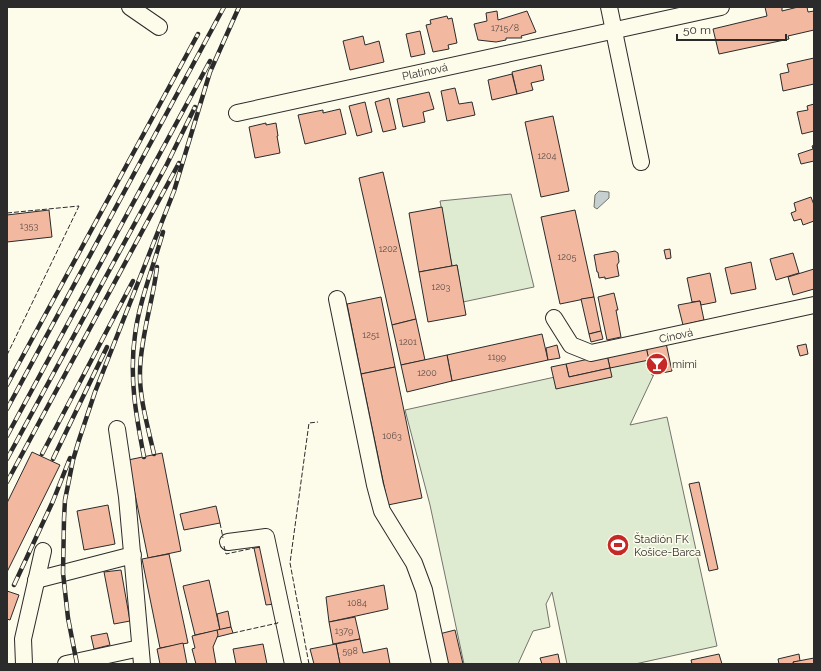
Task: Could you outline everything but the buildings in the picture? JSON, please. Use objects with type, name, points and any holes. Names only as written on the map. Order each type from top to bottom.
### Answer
[{"type":"street","points":[[131,7],[159,27]]},
{"type":"street","points":[[609,7],[641,162]]},
{"type":"street","name":"Platinová","points":[[237,113],[721,7]]},
{"type":"street","points":[[337,299],[375,485],[382,511],[414,563],[424,590],[440,664]]},
{"type":"street","name":"Cínová","points":[[554,318],[571,345],[592,353],[814,305]]},
{"type":"street","points":[[117,429],[127,497],[142,664]]},
{"type":"street","points":[[228,542],[266,537],[293,664]]},
{"type":"street","points":[[24,664],[23,639],[43,551]]},
{"type":"street","points":[[36,580],[133,555]]},
{"type":"street","points":[[66,664],[140,648]]},
{"type":"green space","points":[[511,194],[534,287],[463,302],[457,265],[452,266],[440,201]]},
{"type":"green space","points":[[664,353],[630,425],[667,417],[717,646],[635,664],[567,664],[552,592],[546,604],[550,627],[533,631],[518,664],[464,664],[430,505],[405,410]]},
{"type":"shaded area","points":[[599,191],[609,192],[609,198],[597,209],[594,207],[595,195]]},
{"type":"railway","points":[[7,409],[224,7]]},
{"type":"railway","points":[[77,664],[68,618],[63,573],[65,500],[73,460],[95,392],[174,191],[210,72],[239,7]]},
{"type":"railway","points":[[7,385],[198,34]]},
{"type":"railway","points":[[7,436],[210,61]]},
{"type":"railway","points":[[7,459],[167,164],[195,107]]},
{"type":"railway","points":[[7,482],[179,163]]},
{"type":"railway","points":[[144,457],[134,396],[133,351],[140,310],[163,232]]},
{"type":"railway","points":[[154,454],[142,402],[140,370],[145,331],[157,267]]},
{"type":"railway","points":[[42,454],[133,281]]},
{"type":"railway","points":[[53,459],[107,347]]},
{"type":"railway","points":[[14,585],[53,501],[70,458]]},
{"type":"fence","points":[[7,213],[79,206]]},
{"type":"fence","points":[[7,355],[79,206]]},
{"type":"fence","points":[[309,664],[290,563],[309,423],[318,422]]},
{"type":"fence","points":[[220,523],[223,538]]},
{"type":"fence","points":[[224,546],[226,554],[254,548]]},
{"type":"fence","points":[[233,633],[278,623],[277,621]]},
{"type":"place","name":"mimi","points":[[657,364]]},
{"type":"place","name":"Štadión FK Košice-Barca","points":[[618,545]]}]
